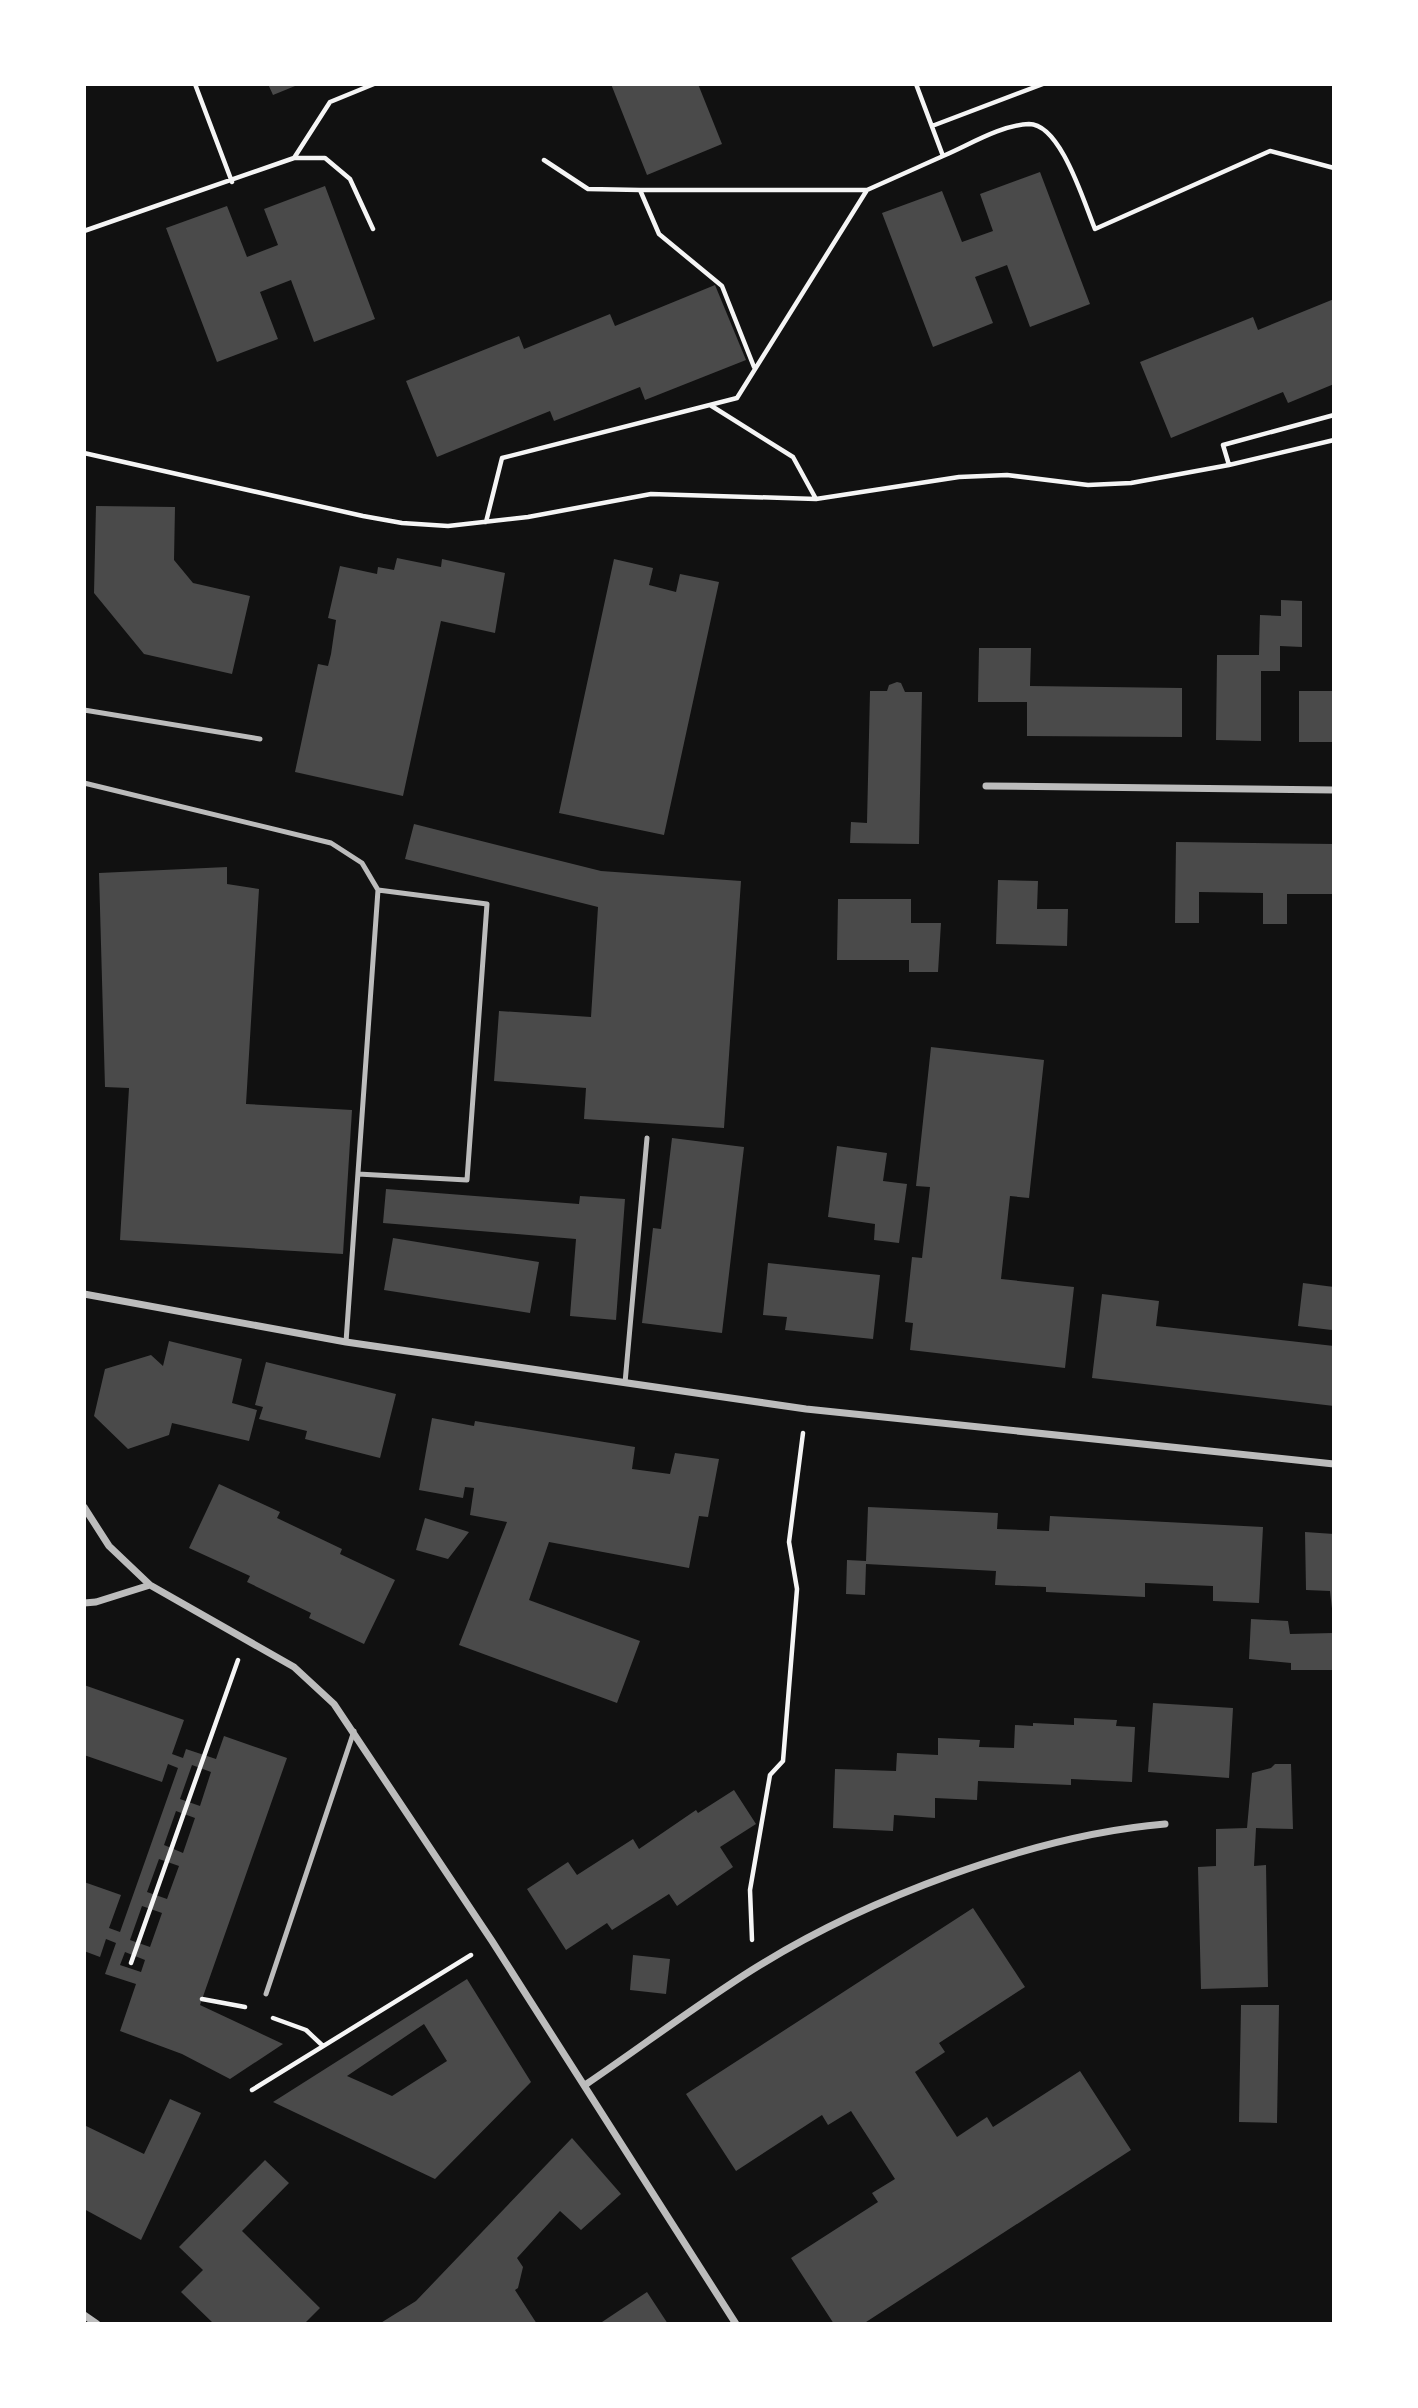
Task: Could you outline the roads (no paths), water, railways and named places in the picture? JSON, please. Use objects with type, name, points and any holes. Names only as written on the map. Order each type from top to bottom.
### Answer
[{"type":"street","points":[[986,786],[1334,790]]},
{"type":"street","points":[[84,1294],[346,1342],[806,1409],[1334,1464]]},
{"type":"street","points":[[84,1507],[109,1546],[150,1585],[294,1667],[334,1704],[492,1941],[736,2324]]},
{"type":"street","points":[[84,1603],[96,1602],[150,1585]]},
{"type":"street","points":[[585,2085],[753,1969],[879,1903],[1010,1855],[1136,1827],[1165,1824]]},
{"type":"street","points":[[84,2315],[97,2324]]},
{"type":"lane","points":[[84,710],[260,739]]},
{"type":"lane","points":[[84,783],[331,842],[362,863],[378,890],[346,1342]]},
{"type":"lane","points":[[358,1174],[467,1180],[487,904],[378,890]]},
{"type":"lane","points":[[625,1383],[647,1138]]},
{"type":"lane","points":[[266,1994],[354,1731]]}]
